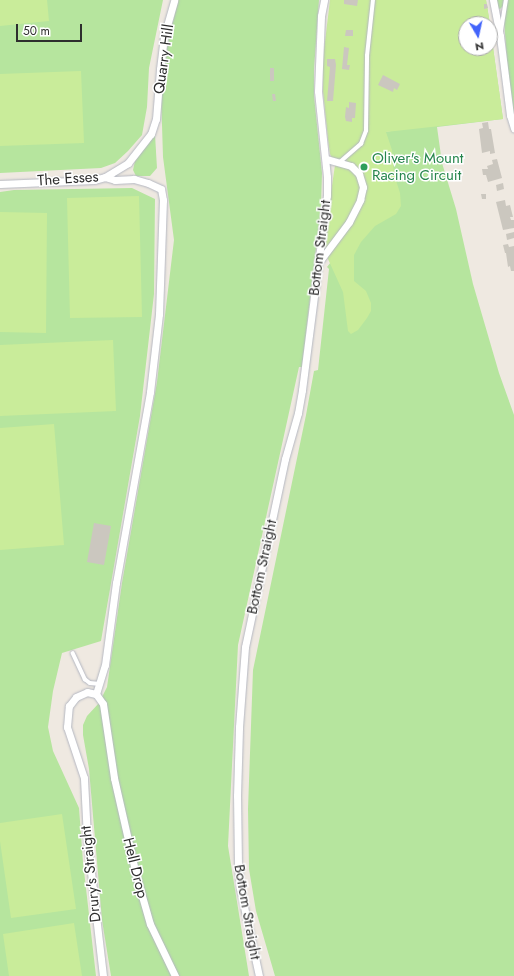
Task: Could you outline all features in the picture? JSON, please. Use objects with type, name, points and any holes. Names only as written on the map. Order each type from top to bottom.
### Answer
[{"type":"street","name":"Quarry Hill","points":[[156,119],[164,36],[174,0]]},
{"type":"street","name":"Bottom Straight","points":[[259,976],[240,888],[238,864],[238,780],[245,647],[285,459],[298,413],[327,195],[326,159],[319,114],[318,91],[320,31],[324,0]]},
{"type":"street","points":[[493,0],[500,36],[510,115],[514,128]]},
{"type":"street","name":"The Esses","points":[[0,184],[89,180],[105,177],[128,163],[140,150],[151,134],[156,119]]},
{"type":"street","points":[[318,263],[349,222],[362,192],[362,183],[359,174],[351,166],[326,159]]},
{"type":"street","points":[[128,163],[129,172],[134,179]]},
{"type":"street","points":[[96,694],[105,665],[116,583],[150,392],[159,314],[162,192],[158,187],[134,179],[115,180],[105,177]]},
{"type":"street","name":"Drury's Straight","points":[[96,694],[87,692],[81,694],[72,701],[68,712],[69,734],[83,773],[87,838],[103,976]]},
{"type":"street","name":"Hell Drop","points":[[96,694],[103,704],[110,756],[136,875],[150,924],[175,976]]},
{"type":"lane","points":[[340,162],[361,144],[366,131],[367,56],[373,0]]},
{"type":"lane","points":[[500,36],[506,0]]},
{"type":"lane","points":[[74,654],[85,679],[90,682],[100,684]]},
{"type":"green space","points":[[0,0],[163,0],[149,68],[147,107],[142,135],[115,163],[101,168],[0,173]]},
{"type":"green space","points":[[0,0],[47,0],[49,21],[0,26]]},
{"type":"green space","points":[[178,0],[319,0],[314,69],[314,96],[322,173],[321,206],[302,367],[299,367],[238,645],[228,846],[249,976],[111,976],[102,920],[89,769],[83,735],[83,725],[87,716],[99,703],[107,687],[122,583],[157,382],[174,240],[163,157],[161,93],[164,61]]},
{"type":"green space","name":"Oliver's Mount Racing Circuit","points":[[330,0],[486,0],[489,16],[458,16],[458,56],[494,56],[503,119],[386,132],[392,150],[394,174],[400,193],[401,206],[396,214],[375,226],[361,242],[354,255],[354,281],[366,291],[371,303],[371,311],[358,330],[351,334],[348,331],[343,292],[323,248],[335,165],[330,154],[328,139],[323,91],[323,58]]},
{"type":"green space","points":[[380,0],[486,0],[489,16],[458,16],[458,56],[494,56],[503,119],[437,127],[442,163],[456,209],[473,284],[499,373],[514,415],[514,976],[275,976],[256,911],[249,869],[248,809],[253,670],[314,371],[318,370],[329,269],[327,267],[364,220],[377,133],[391,131]]},
{"type":"green space","points":[[496,0],[514,0],[514,118],[508,75],[503,6],[500,9],[498,8]]},
{"type":"green space","points":[[81,71],[84,143],[0,146],[0,74]]},
{"type":"green space","points":[[155,135],[157,168],[150,176],[136,176],[133,170],[135,161]]},
{"type":"green space","points":[[132,188],[155,199],[154,294],[140,416],[101,641],[62,653],[53,691],[48,727],[53,751],[79,808],[83,862],[96,976],[0,976],[0,192],[14,190]]},
{"type":"green space","points":[[139,196],[142,317],[70,318],[67,198]]},
{"type":"green space","points":[[0,212],[47,213],[46,333],[0,332]]},
{"type":"green space","points":[[113,340],[116,411],[0,416],[0,345]]},
{"type":"green space","points":[[54,424],[64,545],[0,550],[0,428]]},
{"type":"green space","points":[[62,814],[76,909],[11,918],[0,841],[0,823]]},
{"type":"green space","points":[[74,923],[82,976],[9,976],[3,934]]},
{"type":"building","points":[[344,0],[358,0],[357,6],[344,4]]},
{"type":"building","points":[[484,4],[487,4],[488,8],[484,9]]},
{"type":"building","points":[[346,30],[353,30],[353,36],[345,36]]},
{"type":"building","points":[[344,47],[349,48],[347,65],[350,65],[349,70],[342,69]]},
{"type":"building","points":[[327,59],[335,59],[336,65],[333,101],[327,101],[330,67],[327,66]]},
{"type":"building","points":[[270,68],[274,68],[274,81],[270,81]]},
{"type":"building","points":[[383,75],[400,84],[397,90],[394,88],[393,92],[378,85]]},
{"type":"building","points":[[272,94],[275,94],[276,101],[273,101]]},
{"type":"building","points":[[349,102],[356,103],[355,118],[352,118],[352,122],[346,121],[345,117],[346,107],[349,108]]},
{"type":"building","points":[[488,122],[489,129],[491,129],[495,153],[490,154],[490,151],[482,153],[479,129],[483,128],[482,123]]},
{"type":"building","points":[[497,159],[502,178],[488,182],[486,175],[483,175],[482,169],[488,169],[487,166],[493,164],[492,160]]},
{"type":"building","points":[[503,183],[504,189],[497,191],[496,185]]},
{"type":"building","points":[[481,194],[486,194],[486,199],[482,199]]},
{"type":"building","points":[[505,200],[506,206],[510,205],[513,217],[510,217],[511,220],[514,220],[514,228],[503,230],[496,202]]},
{"type":"building","points":[[514,232],[514,238],[507,240],[506,234]]},
{"type":"building","points":[[508,244],[509,247],[514,246],[514,271],[511,271],[510,266],[508,267],[503,245]]},
{"type":"building","points":[[94,523],[111,526],[104,565],[87,562]]},
{"type":"place","name":"Oliver's Mount Racing Circuit","points":[[364,167]]}]
